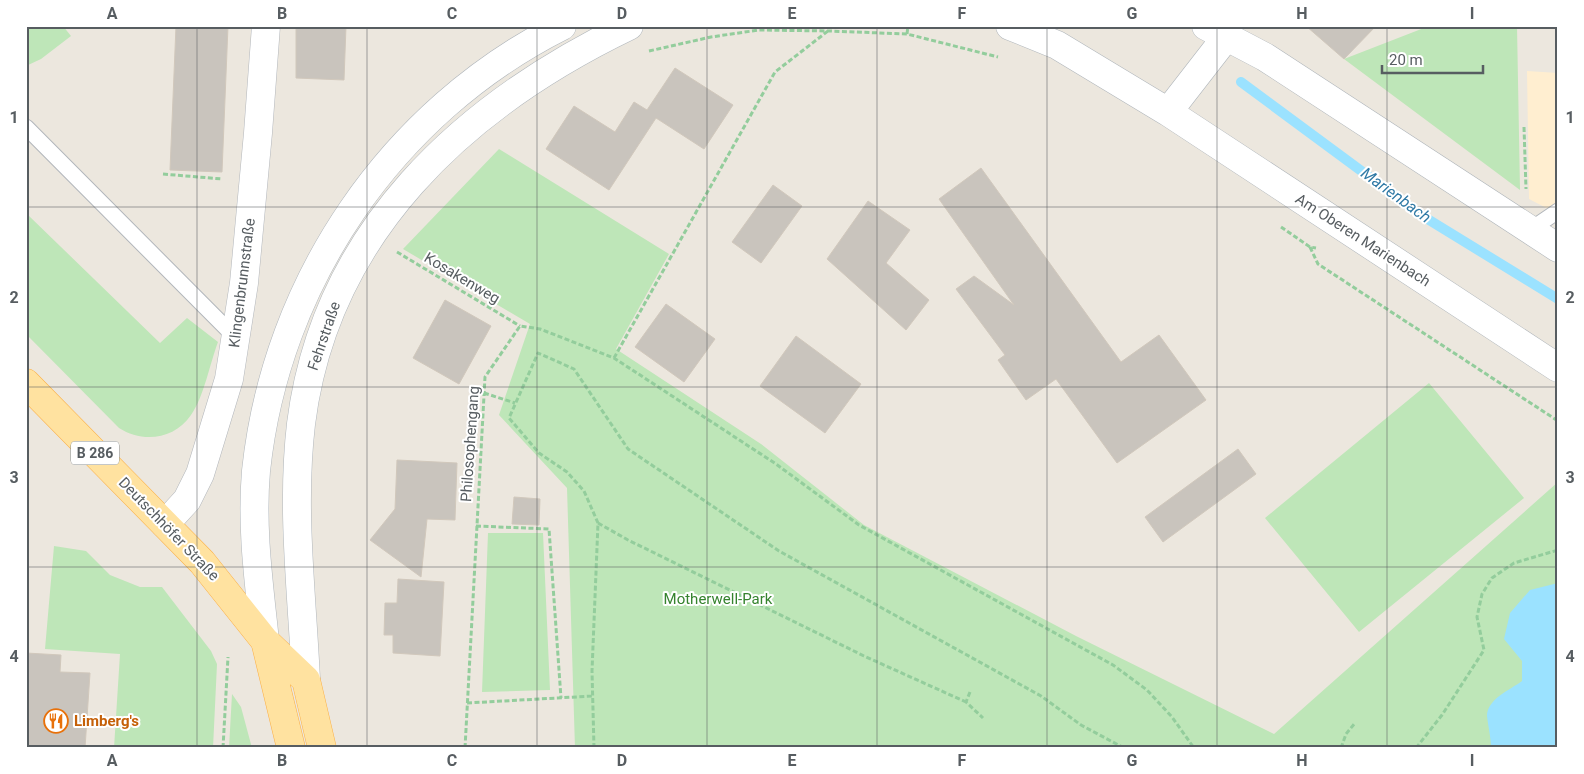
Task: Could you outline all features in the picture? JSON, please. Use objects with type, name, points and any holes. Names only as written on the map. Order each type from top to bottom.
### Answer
[{"type":"main road","name":"Klingenbrunnstraße","points":[[165,524],[187,500],[200,474],[229,378],[236,338],[253,189],[266,26]]},
{"type":"main road","points":[[265,641],[254,531],[256,473],[262,428],[273,378],[299,306],[317,267],[361,196],[389,160],[423,125],[486,71],[562,26]]},
{"type":"main road","name":"Fehrstraße","points":[[322,748],[306,680],[296,534],[301,424],[312,367],[326,320],[344,282],[399,197],[441,151],[474,122],[533,78],[581,49],[629,26]]},
{"type":"main road","name":"Am Oberen Marienbach","points":[[1010,26],[1057,45],[1168,112],[1558,368]]},
{"type":"main road","points":[[1168,112],[1225,29],[1558,248]]},
{"type":"main road","name":"Deutschhöfer Straße","points":[[26,383],[165,524],[223,586],[265,641],[306,680]]},
{"type":"main road","name":"B 286","points":[[265,641],[292,748]]},
{"type":"lane","points":[[26,127],[236,338]]},
{"type":"lane","points":[[1530,230],[1558,211]]},
{"type":"path","points":[[907,34],[908,26]]},
{"type":"path","points":[[642,54],[659,47],[759,30],[907,34],[1004,59]]},
{"type":"path","points":[[614,358],[775,72],[829,31]]},
{"type":"path","points":[[1524,126],[1526,193]]},
{"type":"path","points":[[163,174],[253,189]]},
{"type":"path","points":[[1274,221],[1310,247],[1318,264],[1558,422]]},
{"type":"path","name":"Kosakenweg","points":[[392,249],[520,326]]},
{"type":"path","points":[[520,326],[540,329],[614,358],[776,464],[859,525],[1114,665],[1147,690],[1194,748]]},
{"type":"path","name":"Philosophengang","points":[[465,748],[485,377],[520,326]]},
{"type":"path","points":[[594,748],[593,696],[598,523],[584,491],[567,472],[539,452],[509,418],[514,403],[538,353],[574,369],[628,449],[779,551],[1041,696],[1081,725],[1124,748]]},
{"type":"path","points":[[484,393],[514,403]]},
{"type":"path","points":[[598,523],[628,540],[855,652],[966,702],[983,718]]},
{"type":"path","points":[[476,526],[549,529],[561,698]]},
{"type":"path","points":[[1416,748],[1442,715],[1484,650],[1477,617],[1482,594],[1492,578],[1514,563],[1558,550]]},
{"type":"path","points":[[224,748],[228,657]]},
{"type":"path","points":[[966,702],[970,692]]},
{"type":"path","points":[[467,704],[593,696]]},
{"type":"path","points":[[1341,748],[1346,734],[1355,723]]},
{"type":"shaded area","points":[[1527,71],[1558,73],[1558,214],[1529,199]]},
{"type":"green space","points":[[26,26],[63,26],[71,36],[41,59],[26,66]]},
{"type":"green space","points":[[1429,26],[1517,26],[1520,190],[1344,59]]},
{"type":"green space","name":"Motherwell-Park","points":[[499,149],[669,254],[616,349],[761,444],[864,525],[1076,636],[1274,734],[1558,482],[1558,748],[575,748],[567,488],[499,415],[530,324],[403,249]]},
{"type":"green space","points":[[27,214],[160,343],[187,318],[218,342],[196,408],[176,430],[167,434],[147,437],[128,433],[119,428],[26,334]]},
{"type":"green space","points":[[1429,383],[1524,498],[1359,632],[1265,518]]},
{"type":"green space","points":[[488,533],[543,533],[550,690],[482,692]]},
{"type":"green space","points":[[54,546],[86,551],[110,575],[140,587],[162,587],[211,651],[217,664],[213,748],[114,748],[120,654],[45,649]]},
{"type":"green space","points":[[232,694],[241,707],[252,748],[229,748]]},
{"type":"water","points":[[1558,583],[1558,748],[1491,748],[1488,710],[1495,700],[1522,681],[1522,661],[1504,639],[1510,613],[1530,590]]},
{"type":"building","points":[[176,26],[228,26],[222,172],[170,170]]},
{"type":"building","points":[[296,26],[346,26],[344,80],[296,78]]},
{"type":"building","points":[[1306,26],[1376,26],[1344,59]]},
{"type":"building","points":[[675,68],[733,105],[704,149],[656,118],[609,190],[546,149],[574,106],[615,132],[634,102],[647,110]]},
{"type":"building","points":[[981,168],[1121,362],[1159,335],[1206,400],[1117,463],[1056,379],[1026,400],[998,360],[1005,355],[956,289],[974,276],[1014,305],[939,199]]},
{"type":"building","points":[[773,185],[802,206],[761,263],[732,242]]},
{"type":"building","points":[[868,201],[910,230],[886,263],[929,300],[906,330],[827,259]]},
{"type":"building","points":[[445,300],[491,326],[459,384],[413,358]]},
{"type":"building","points":[[666,304],[715,339],[684,382],[635,347]]},
{"type":"building","points":[[796,336],[861,384],[825,433],[760,386]]},
{"type":"building","points":[[1238,449],[1256,474],[1163,542],[1145,517]]},
{"type":"building","points":[[397,460],[457,463],[455,520],[427,519],[421,577],[370,540],[395,509]]},
{"type":"building","points":[[514,497],[540,499],[539,525],[512,524]]},
{"type":"building","points":[[398,579],[444,582],[440,656],[393,653],[393,635],[384,635],[385,603],[397,603]]},
{"type":"building","name":"Limberg's","points":[[26,653],[61,655],[60,672],[90,673],[85,748],[26,748]]},
{"type":"waterway","name":"Marienbach","points":[[1241,82],[1421,215],[1558,299]]},
{"type":"place","name":"Limberg's","points":[[56,721]]}]
